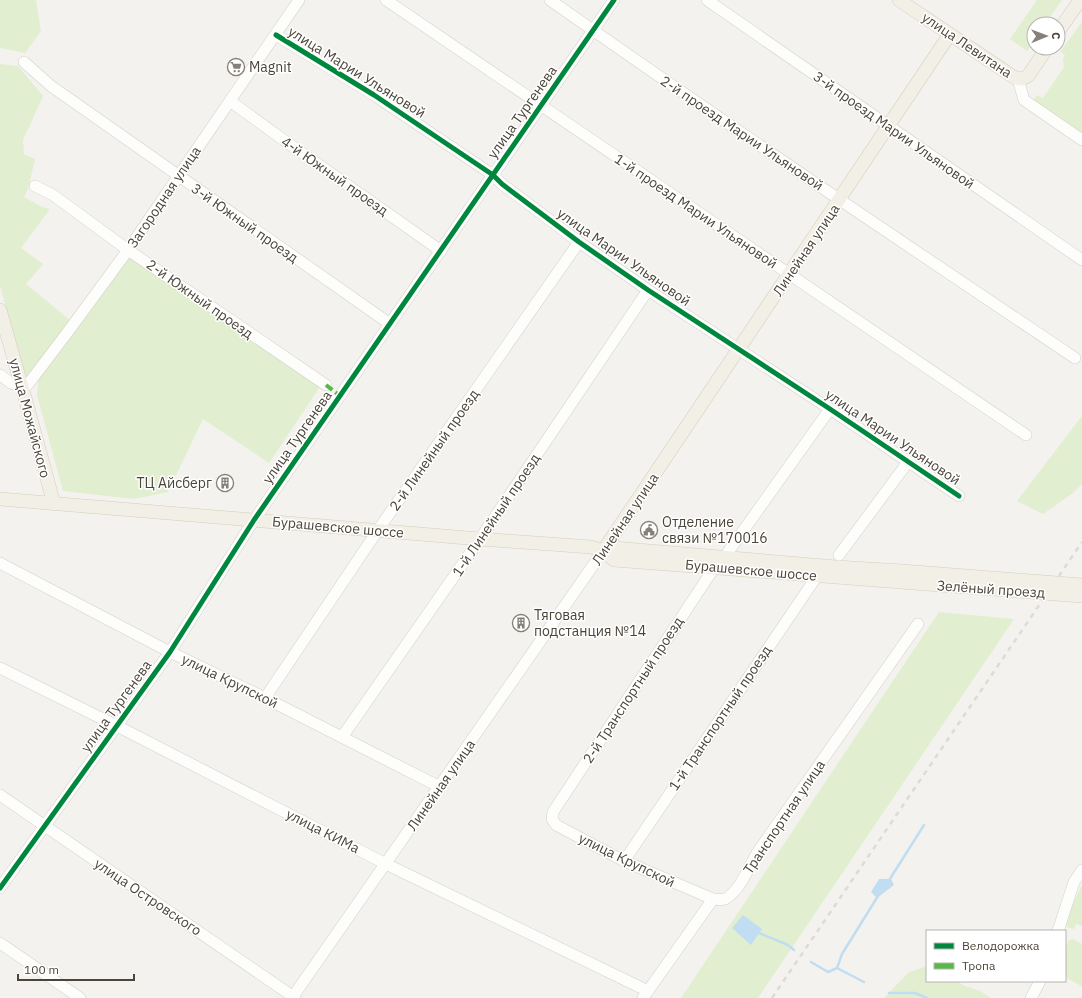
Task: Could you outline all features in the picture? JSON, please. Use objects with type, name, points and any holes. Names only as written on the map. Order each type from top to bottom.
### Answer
[{"type":"main road","name":"улица Левитана","points":[[899,0],[1018,79]]},
{"type":"main road","points":[[1066,20],[1080,0]]},
{"type":"main road","name":"Линейная улица","points":[[603,551],[950,34]]},
{"type":"main road","points":[[1018,79],[1024,79],[1030,75],[1042,56]]},
{"type":"main road","name":"улица Можайского","points":[[0,310],[23,388],[54,504]]},
{"type":"main road","name":"Бурашевское шоссе","points":[[0,499],[591,547],[603,551],[614,560],[817,576],[901,577]]},
{"type":"main road","name":"Бурашевское шоссе","points":[[603,551],[614,548],[727,557],[836,567],[901,577]]},
{"type":"main road","name":"Зелёный проезд","points":[[901,577],[1082,585]]},
{"type":"main road","name":"Зелёный проезд","points":[[901,577],[1082,596]]},
{"type":"street","name":"Загородная улица","points":[[23,388],[29,383],[128,250],[299,0]]},
{"type":"street","name":"1-й проезд Марии Ульяновой","points":[[386,0],[1026,435]]},
{"type":"street","name":"2-й проезд Марии Ульяновой","points":[[550,0],[839,199],[1075,358]]},
{"type":"street","name":"улица Тургенева","points":[[0,888],[170,652],[254,520],[614,0]]},
{"type":"street","name":"3-й проезд Марии Ульяновой","points":[[707,0],[1082,260]]},
{"type":"street","name":"улица Марии Ульяновой","points":[[276,35],[374,96],[493,175],[502,184],[579,242],[648,290],[830,409],[959,496]]},
{"type":"street","name":"3-й Южный проезд","points":[[24,62],[51,86],[390,324]]},
{"type":"street","name":"улица Левитана","points":[[1018,79],[1024,100],[1082,140]]},
{"type":"street","name":"4-й Южный проезд","points":[[230,101],[441,251]]},
{"type":"street","name":"2-й Южный проезд","points":[[35,186],[53,195],[128,250],[326,385]]},
{"type":"street","name":"2-й Линейный проезд","points":[[265,698],[378,530],[579,242]]},
{"type":"street","name":"1-й Линейный проезд","points":[[342,737],[480,539],[648,290]]},
{"type":"street","points":[[0,375],[11,383],[23,388]]},
{"type":"street","points":[[727,557],[728,552],[830,409]]},
{"type":"street","points":[[840,555],[908,462]]},
{"type":"street","name":"Линейная улица","points":[[294,998],[603,551]]},
{"type":"street","name":"улица Крупской","points":[[0,563],[170,652],[440,786]]},
{"type":"street","name":"2-й Транспортный проезд","points":[[553,812],[712,571],[712,567]]},
{"type":"street","name":"1-й Транспортный проезд","points":[[624,861],[817,576]]},
{"type":"street","name":"Транспортная улица","points":[[712,899],[724,899],[733,893],[739,885],[757,853],[918,624]]},
{"type":"street","name":"улица КИМа","points":[[0,668],[645,994]]},
{"type":"street","name":"улица Островского","points":[[0,796],[294,998]]},
{"type":"street","name":"улица Крупской","points":[[553,812],[552,819],[556,825],[624,861],[712,899]]},
{"type":"street","points":[[1058,930],[1074,882],[1082,870]]},
{"type":"street","points":[[645,994],[712,899]]},
{"type":"street","points":[[0,942],[80,998]]},
{"type":"street","points":[[1031,998],[1039,982]]},
{"type":"green space","points":[[0,0],[36,0],[41,31],[25,53],[0,48]]},
{"type":"green space","points":[[1037,0],[1062,0],[1051,16],[1026,16],[1026,50],[1010,39]]},
{"type":"green space","points":[[1082,22],[1082,136],[1032,102],[1037,95],[1043,98],[1064,67],[1063,60],[1066,56],[1066,44]]},
{"type":"green space","points":[[0,64],[18,66],[43,96],[23,140],[24,154],[35,159],[28,189],[24,197],[42,207],[50,209],[21,248],[43,264],[26,284],[71,321],[27,378],[25,377],[0,286]]},
{"type":"green space","points":[[129,254],[321,385],[269,463],[203,419],[168,492],[134,499],[63,491],[37,395],[38,383],[40,377]]},
{"type":"green space","points":[[1082,416],[1082,484],[1073,493],[1043,514],[1017,501]]},
{"type":"green space","points":[[939,612],[1014,619],[758,998],[681,998]]},
{"type":"green space","points":[[1082,885],[1082,926],[1076,924],[1074,929],[1066,927],[1068,914]]},
{"type":"green space","points":[[1073,939],[1082,944],[1082,986],[1066,978],[1066,946],[1069,940]]},
{"type":"green space","points":[[926,966],[926,982],[958,982],[980,991],[991,998],[884,998],[909,972]]},
{"type":"water","points":[[879,879],[891,879],[894,885],[877,898],[871,892]]},
{"type":"water","points":[[743,915],[762,929],[751,945],[732,928]]},
{"type":"waterway","points":[[888,882],[924,825]]},
{"type":"waterway","points":[[837,968],[842,954],[878,896]]},
{"type":"waterway","points":[[759,933],[788,945],[794,950]]},
{"type":"waterway","points":[[811,962],[828,972],[837,968],[864,982]]},
{"type":"waterway","points":[[889,993],[915,993],[927,998]]},
{"type":"railway","points":[[772,998],[1082,542]]},
{"type":"marked path","points":[[326,385],[340,396]]},
{"type":"cycle path","points":[[0,888],[170,652],[254,520],[614,0]]},
{"type":"cycle path","points":[[276,35],[374,95],[493,175],[502,184],[579,242],[648,290],[830,409],[959,496]]},
{"type":"place","name":"Magnit","points":[[236,67]]},
{"type":"place","name":"ТЦ Айсберг","points":[[225,483]]},
{"type":"place","name":"Отделение связи №170016","points":[[649,530]]},
{"type":"place","name":"Тяговая подстанция №14","points":[[521,623]]}]
